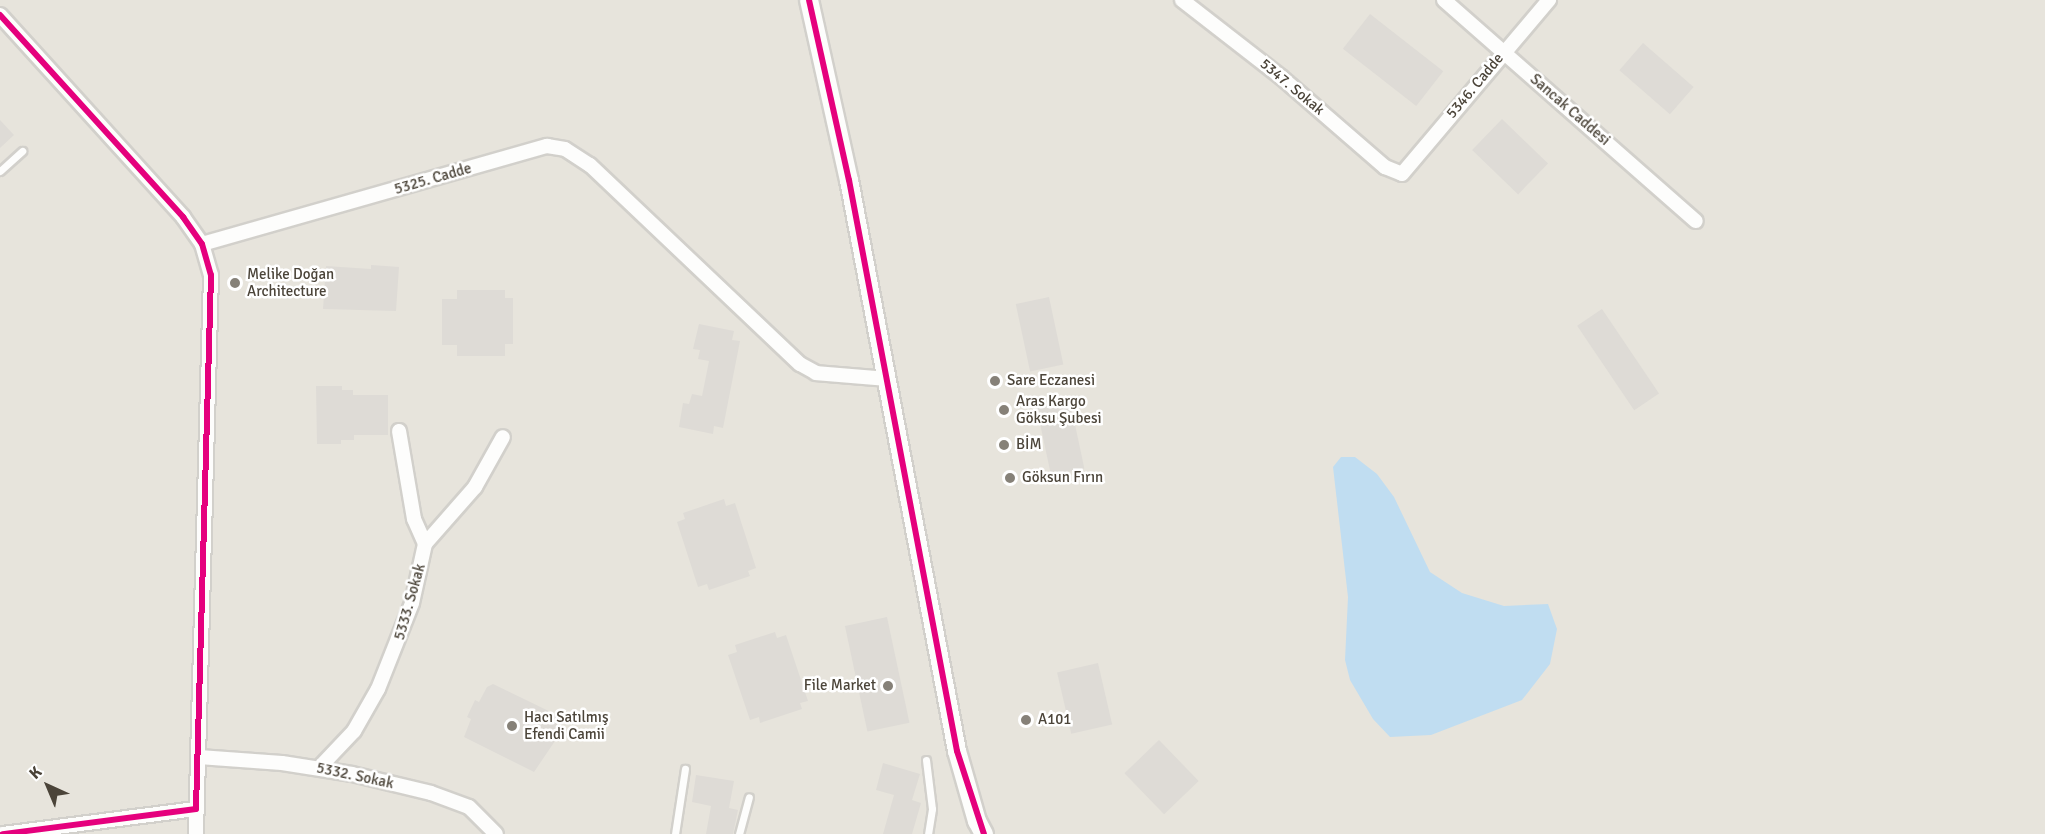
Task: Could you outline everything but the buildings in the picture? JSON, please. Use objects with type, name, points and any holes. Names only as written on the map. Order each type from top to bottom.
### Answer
[{"type":"street","points":[[809,0],[887,379],[957,750],[977,821],[984,834]]},
{"type":"street","name":"5347. Sokak","points":[[1182,0],[1281,77],[1385,167],[1402,174]]},
{"type":"street","name":"Sancak Caddesi","points":[[1444,0],[1696,221]]},
{"type":"street","name":"5346. Cadde","points":[[1402,174],[1549,0]]},
{"type":"street","points":[[0,15],[183,217],[202,244],[210,275],[196,834]]},
{"type":"street","name":"5325. Cadde","points":[[202,244],[547,146],[565,149],[590,165],[800,364],[816,373],[887,379]]},
{"type":"street","points":[[399,431],[414,519],[425,544]]},
{"type":"street","name":"5333. Sokak","points":[[319,768],[354,731],[378,689],[412,603],[425,544],[475,487],[503,437]]},
{"type":"street","name":"5332. Sokak","points":[[199,757],[319,768],[431,793],[469,807],[496,834]]},
{"type":"street","points":[[3,834],[196,809]]},
{"type":"lane","points":[[0,171],[22,151]]},
{"type":"lane","points":[[926,760],[932,809],[928,834]]},
{"type":"lane","points":[[675,834],[685,769]]},
{"type":"lane","points":[[739,834],[749,797]]},
{"type":"shaded area","points":[[0,0],[2045,0],[2045,834],[0,834]]},
{"type":"water","points":[[1341,457],[1355,457],[1377,474],[1394,497],[1430,572],[1462,593],[1504,606],[1548,604],[1557,629],[1550,664],[1522,700],[1431,735],[1390,737],[1373,719],[1350,680],[1345,660],[1348,597],[1333,467]]},
{"type":"transit line","points":[[809,0],[849,180],[957,751],[984,834]]},
{"type":"transit line","points":[[0,15],[183,217],[202,244],[211,275],[196,809],[3,834]]},
{"type":"place","name":"Melike Doğan Architecture","points":[[235,283]]},
{"type":"place","name":"Sare Eczanesi","points":[[995,381]]},
{"type":"place","name":"Aras Kargo Göksu Şubesi","points":[[1004,410]]},
{"type":"place","name":"BİM","points":[[1004,445]]},
{"type":"place","name":"Göksun Fırın","points":[[1010,478]]},
{"type":"place","name":"File Market","points":[[888,686]]},
{"type":"place","name":"A101","points":[[1026,720]]},
{"type":"place","name":"Hacı Satılmış Efendi Camii","points":[[512,726]]}]
